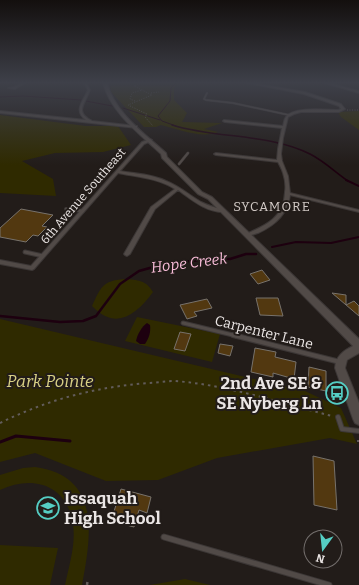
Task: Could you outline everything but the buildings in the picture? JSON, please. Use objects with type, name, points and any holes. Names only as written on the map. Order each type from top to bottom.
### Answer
[{"type":"main road","points":[[120,110],[164,154],[164,157],[184,174],[200,193],[210,198],[359,345]]},
{"type":"main road","points":[[164,154],[171,156],[179,164],[184,174]]},
{"type":"main road","points":[[359,348],[344,355],[340,362],[342,376],[359,419]]},
{"type":"street","points":[[80,110],[80,113],[85,119],[95,123]]},
{"type":"street","points":[[248,235],[263,230],[274,222],[284,210],[289,194],[285,171],[280,161],[284,127],[289,115],[301,112],[335,110]]},
{"type":"street","points":[[0,112],[136,127]]},
{"type":"street","points":[[225,121],[284,127]]},
{"type":"street","name":"6th Avenue Southeast","points":[[0,262],[32,268],[143,143],[150,140]]},
{"type":"street","points":[[216,154],[280,161]]},
{"type":"street","points":[[118,172],[161,180],[204,207],[223,211]]},
{"type":"street","points":[[127,254],[153,208],[177,189]]},
{"type":"street","points":[[289,194],[359,211]]},
{"type":"lane","points":[[267,110],[289,115]]},
{"type":"lane","points":[[179,164],[188,153]]},
{"type":"lane","points":[[66,209],[83,211]]},
{"type":"lane","points":[[25,252],[44,256]]},
{"type":"lane","name":"Carpenter Lane","points":[[183,323],[340,362]]},
{"type":"lane","points":[[338,417],[342,429],[359,431]]},
{"type":"lane","points":[[164,536],[329,585]]},
{"type":"path","points":[[139,110],[147,114],[146,117],[153,126]]},
{"type":"path","points":[[0,423],[63,397],[95,388],[180,381],[232,390],[338,417]]},
{"type":"path","points":[[87,585],[88,578]]},
{"type":"green space","points":[[128,110],[184,110],[187,113],[182,122],[222,123],[204,129],[218,132],[212,134],[190,133],[161,125],[156,127],[144,127]]},
{"type":"green space","points":[[359,111],[359,130],[341,117],[338,112]]},
{"type":"green space","points":[[0,115],[86,126],[118,126],[131,145],[103,152],[55,153],[22,161],[53,179],[56,196],[0,193]]},
{"type":"green space","points":[[124,279],[141,281],[153,292],[140,307],[125,317],[117,319],[109,318],[101,314],[92,306],[100,290],[111,281]]},
{"type":"green space","points":[[137,317],[220,334],[212,362],[125,341]]},
{"type":"green space","name":"Park Pointe","points":[[0,319],[305,391],[341,408],[357,444],[330,438],[217,458],[158,480],[106,481],[35,453],[0,462]]},
{"type":"green space","points":[[35,467],[57,473],[72,482],[82,496],[87,511],[89,529],[88,548],[82,585],[65,585],[72,555],[74,532],[70,511],[64,500],[47,486],[36,483],[12,485],[0,490],[0,475],[23,468]]},
{"type":"green space","points":[[0,545],[58,548],[50,585],[0,585]]},
{"type":"green space","points":[[185,579],[210,585],[150,585]]},
{"type":"shaded area","points":[[147,323],[150,325],[149,337],[145,344],[140,344],[136,341],[142,328]]},
{"type":"waterway","points":[[130,110],[160,120]]},
{"type":"waterway","points":[[163,110],[158,116],[162,121],[176,126]]},
{"type":"waterway","points":[[176,126],[207,132],[260,139],[294,147],[325,163],[348,181]]},
{"type":"waterway","points":[[348,181],[359,186]]},
{"type":"waterway","name":"Hope Creek","points":[[272,247],[296,242],[331,243],[359,237]]},
{"type":"waterway","name":"Hope Creek","points":[[0,316],[60,322],[83,321],[96,316],[120,284],[139,271],[164,264],[219,258],[230,259],[246,254],[256,254]]},
{"type":"waterway","points":[[0,442],[16,436],[70,441]]},
{"type":"place","name":"2nd Ave SE & SE Nyberg Ln","points":[[337,393]]},
{"type":"place","name":"Issaquah High School","points":[[48,508]]},
{"type":"district","name":"SYCAMORE","points":[[272,206]]}]
